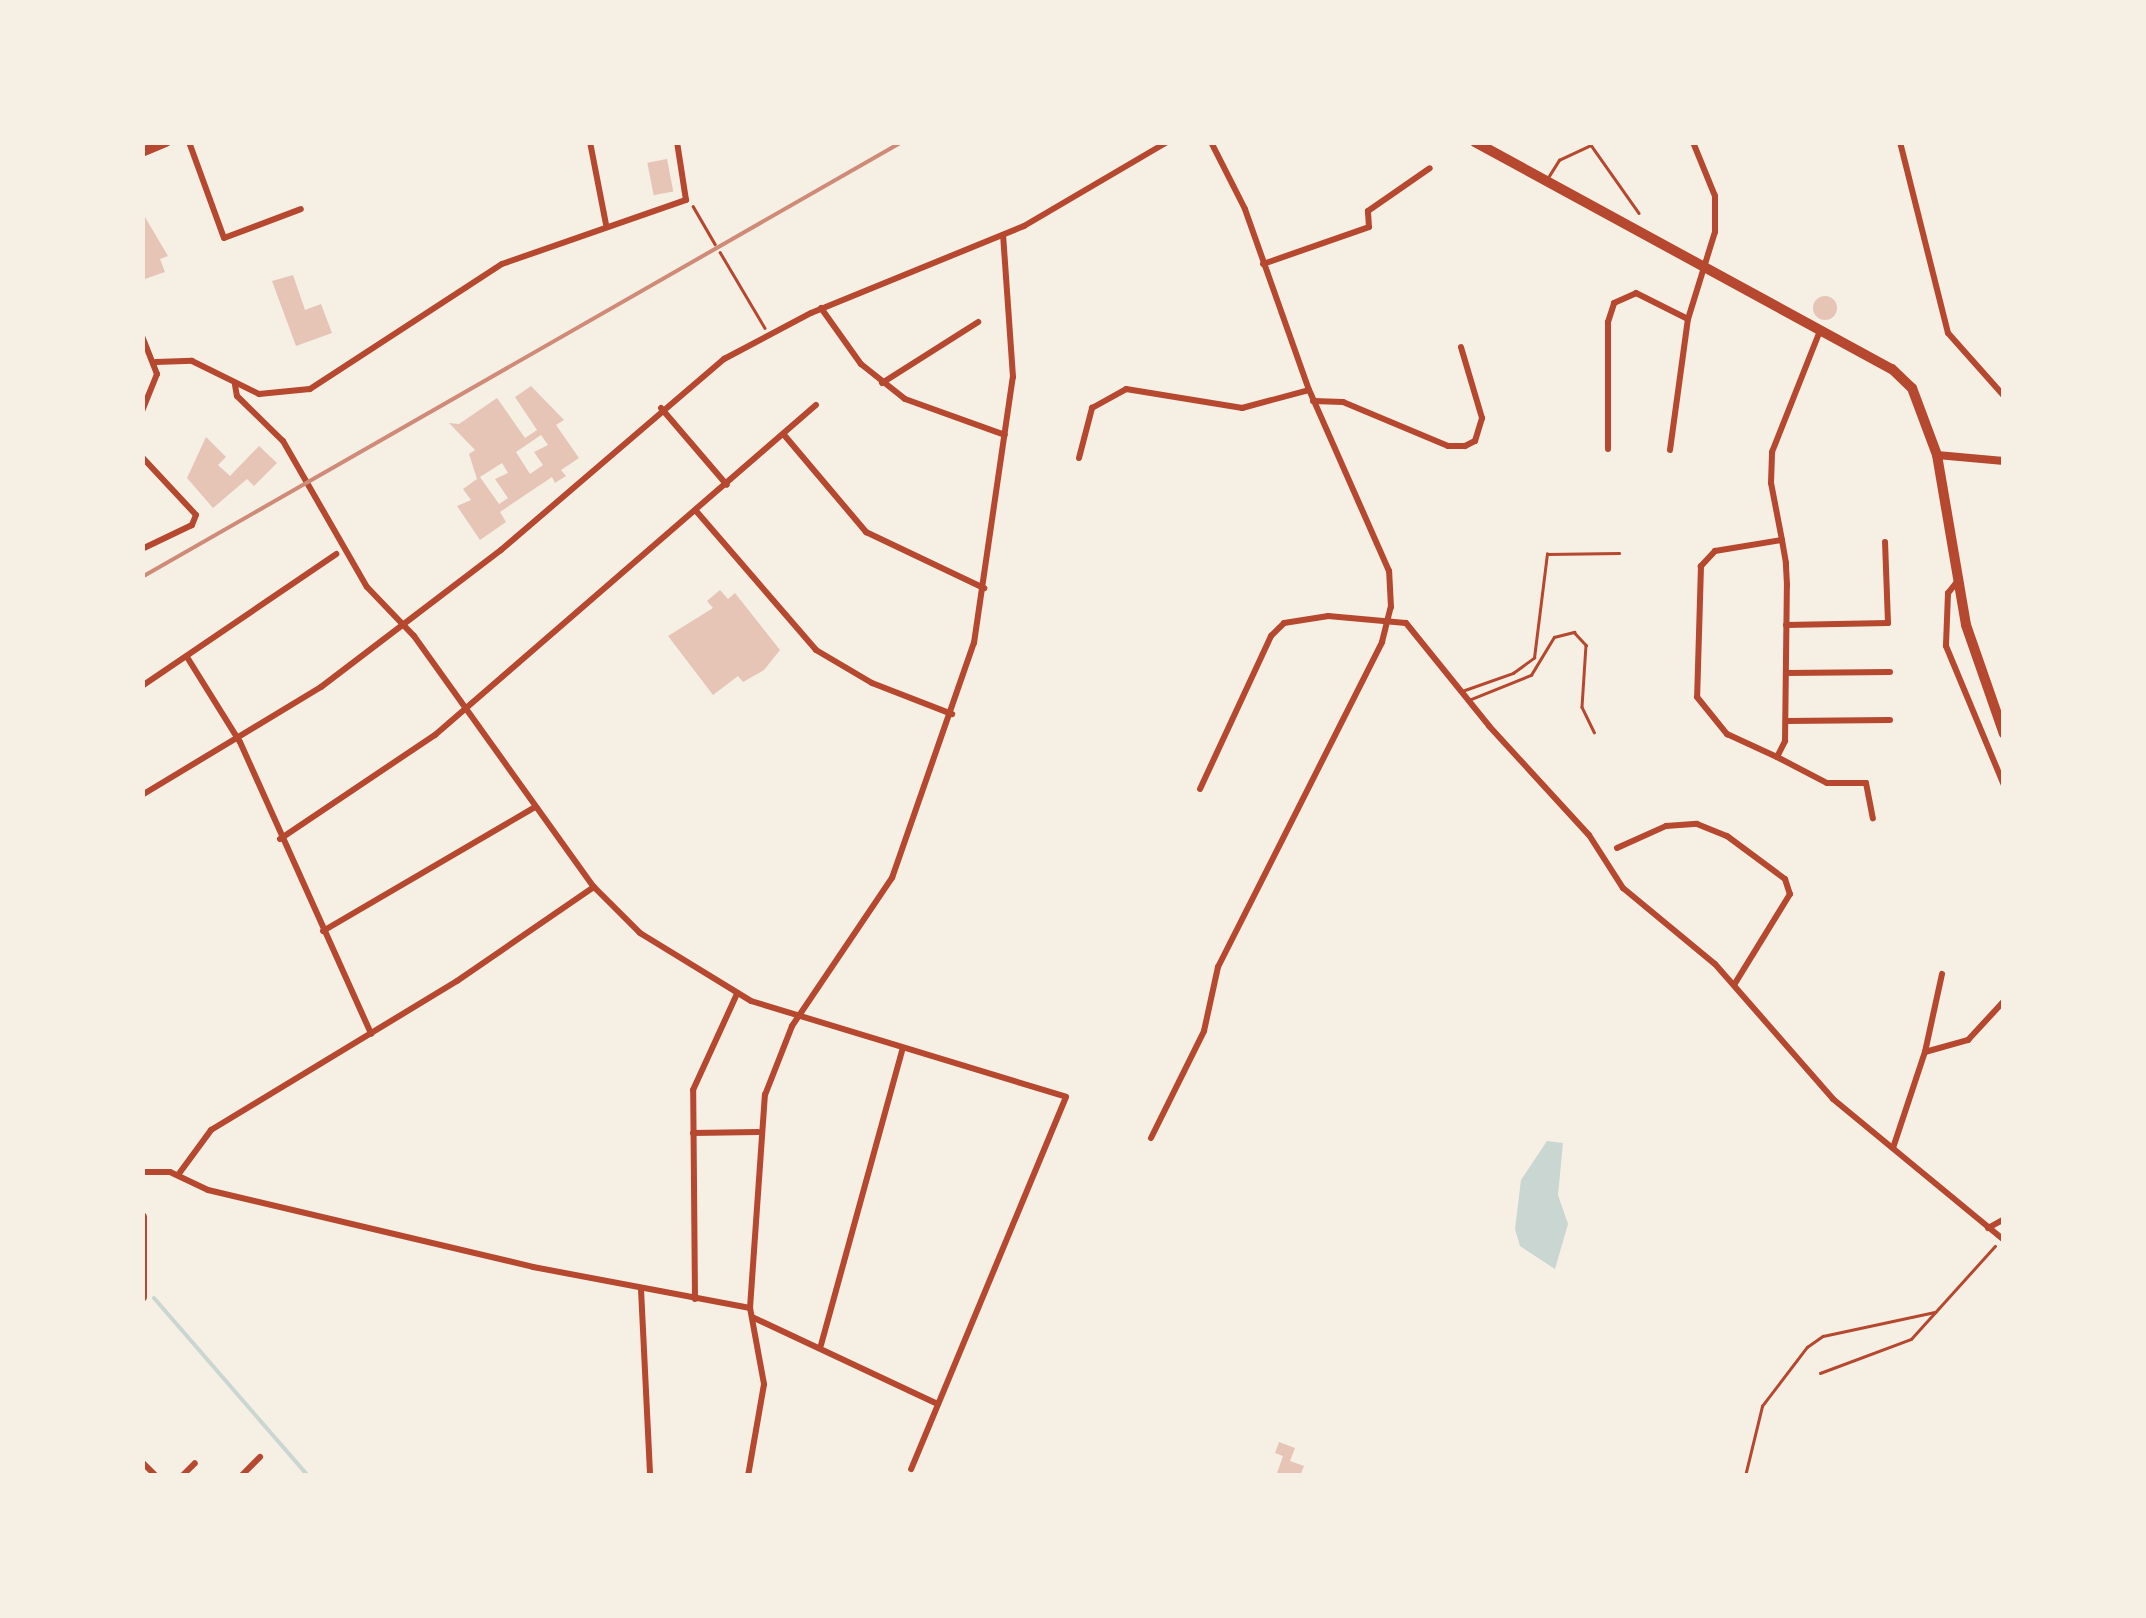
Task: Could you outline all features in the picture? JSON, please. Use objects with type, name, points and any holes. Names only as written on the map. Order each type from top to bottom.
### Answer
[{"type":"main road","points":[[142,152],[166,142]]},
{"type":"main road","points":[[1474,142],[1903,378],[1924,409],[1937,455],[1976,665],[2004,734]]},
{"type":"main road","points":[[142,1217],[142,1297]]},
{"type":"street","points":[[189,142],[224,238],[302,209]]},
{"type":"street","points":[[590,142],[606,224]]},
{"type":"street","points":[[156,362],[192,361],[235,385],[270,395],[310,389],[489,271],[606,224],[686,200],[677,142]]},
{"type":"street","points":[[142,795],[240,742],[403,625],[500,550],[661,408],[724,359],[821,308],[1003,235],[1167,142]]},
{"type":"street","points":[[1151,1138],[1204,1031],[1218,967],[1388,622],[1389,571],[1309,390],[1245,210],[1211,142]]},
{"type":"street","points":[[1670,450],[1688,319],[1714,240],[1715,196],[1693,142]]},
{"type":"street","points":[[1900,142],[1948,333],[2004,396]]},
{"type":"street","points":[[1262,264],[1368,227],[1368,211],[1430,168]]},
{"type":"street","points":[[748,1476],[764,1384],[750,1308],[758,1132],[768,1082],[797,1018],[892,878],[952,714],[984,588],[1005,435],[1013,352],[1003,235]]},
{"type":"street","points":[[1608,449],[1608,322],[1614,302],[1636,293],[1688,319]]},
{"type":"street","points":[[821,308],[882,383],[960,423],[1005,435]]},
{"type":"street","points":[[882,383],[978,322]]},
{"type":"street","points":[[1777,758],[1786,720],[1786,625],[1772,452],[1819,333]]},
{"type":"street","points":[[142,336],[156,362],[142,411]]},
{"type":"street","points":[[1313,400],[1344,402],[1448,446],[1465,446],[1475,441],[1482,418],[1461,348]]},
{"type":"street","points":[[235,385],[237,396],[283,441],[368,587],[403,625],[466,708],[594,887],[640,933],[738,994],[797,1018],[1066,1096],[911,1470]]},
{"type":"street","points":[[1078,458],[1092,408],[1126,389],[1242,408],[1309,390]]},
{"type":"street","points":[[280,839],[466,708],[786,436],[816,405]]},
{"type":"street","points":[[661,408],[727,485]]},
{"type":"street","points":[[786,436],[866,532],[984,588]]},
{"type":"street","points":[[1937,455],[2004,462]]},
{"type":"street","points":[[142,457],[196,515],[192,525],[142,550]]},
{"type":"street","points":[[697,512],[816,650],[872,684],[952,714]]},
{"type":"street","points":[[1782,540],[1716,551],[1701,566],[1701,706],[1715,724],[1827,783],[1866,783],[1872,818]]},
{"type":"street","points":[[1786,625],[1888,623],[1885,542]]},
{"type":"street","points":[[142,686],[336,554]]},
{"type":"street","points":[[1958,581],[1948,593],[1946,646],[2004,786]]},
{"type":"street","points":[[1200,789],[1270,636],[1284,624],[1328,616],[1416,629],[1467,701],[1590,835],[1623,888],[1734,985],[1833,1099],[2003,1239]]},
{"type":"street","points":[[187,657],[240,742],[280,839],[371,1034]]},
{"type":"street","points":[[1786,673],[1890,672]]},
{"type":"street","points":[[1786,720],[1890,720]]},
{"type":"street","points":[[323,931],[536,807]]},
{"type":"street","points":[[1618,848],[1666,826],[1696,824],[1726,836],[1785,880],[1790,894],[1734,985]]},
{"type":"street","points":[[178,1176],[211,1130],[371,1034],[594,887]]},
{"type":"street","points":[[1893,1148],[1925,1052],[1942,974]]},
{"type":"street","points":[[694,1299],[693,1133],[698,1070],[738,994]]},
{"type":"street","points":[[1925,1052],[1968,1040],[2004,1001]]},
{"type":"street","points":[[902,1050],[821,1344],[827,1356],[938,1404]]},
{"type":"street","points":[[693,1133],[758,1132]]},
{"type":"street","points":[[142,1172],[178,1176],[208,1190],[642,1290],[750,1308]]},
{"type":"street","points":[[1988,1228],[2004,1218]]},
{"type":"street","points":[[642,1290],[650,1476]]},
{"type":"street","points":[[752,1317],[821,1344]]},
{"type":"street","points":[[241,1476],[260,1457]]},
{"type":"street","points":[[142,1462],[156,1476]]},
{"type":"street","points":[[182,1476],[194,1464]]},
{"type":"lane","points":[[1546,182],[1559,160],[1591,145],[1639,213]]},
{"type":"lane","points":[[1461,691],[1513,674],[1534,658],[1547,554],[1619,553]]},
{"type":"lane","points":[[1467,701],[1531,676],[1554,638],[1574,632],[1586,646],[1582,707],[1594,732]]},
{"type":"path","points":[[686,200],[716,244]]},
{"type":"path","points":[[720,252],[764,327]]},
{"type":"path","points":[[1820,1373],[1911,1339],[2003,1239]]},
{"type":"path","points":[[1745,1476],[1762,1406],[1808,1347],[1823,1336],[1935,1312]]},
{"type":"shaded area","points":[[1547,1141],[1563,1143],[1558,1195],[1568,1224],[1555,1269],[1520,1246],[1515,1229],[1521,1180]]},
{"type":"building","points":[[667,159],[673,191],[654,195],[647,163]]},
{"type":"building","points":[[142,212],[168,256],[160,259],[165,272],[142,280]]},
{"type":"building","points":[[293,275],[305,310],[321,304],[332,333],[296,346],[272,281]]},
{"type":"building","points":[[1825,296],[1834,299],[1834,317],[1825,320],[1816,317],[1813,308],[1816,299]]},
{"type":"building","points":[[531,386],[564,420],[556,425],[579,458],[561,470],[566,476],[555,483],[552,477],[500,512],[506,522],[480,540],[457,506],[471,500],[463,489],[477,479],[469,454],[475,450],[449,423],[459,424],[497,398],[525,438],[537,430],[515,397]],"holes":[[[541,435],[548,445],[534,452],[543,465],[530,474],[516,452]],[[502,463],[508,473],[495,479],[508,498],[499,504],[480,477]]]},
{"type":"building","points":[[206,437],[226,457],[218,465],[230,476],[259,446],[277,463],[254,486],[247,479],[213,508],[187,478]]},
{"type":"building","points":[[720,590],[728,599],[735,593],[780,650],[764,670],[743,682],[738,676],[713,695],[668,636],[713,608],[707,601]]},
{"type":"building","points":[[1279,1442],[1295,1448],[1290,1461],[1304,1466],[1300,1476],[1276,1476],[1283,1456],[1275,1453]]},
{"type":"waterway","points":[[154,1298],[308,1476]]},
{"type":"railway","points":[[142,577],[902,142]]}]
